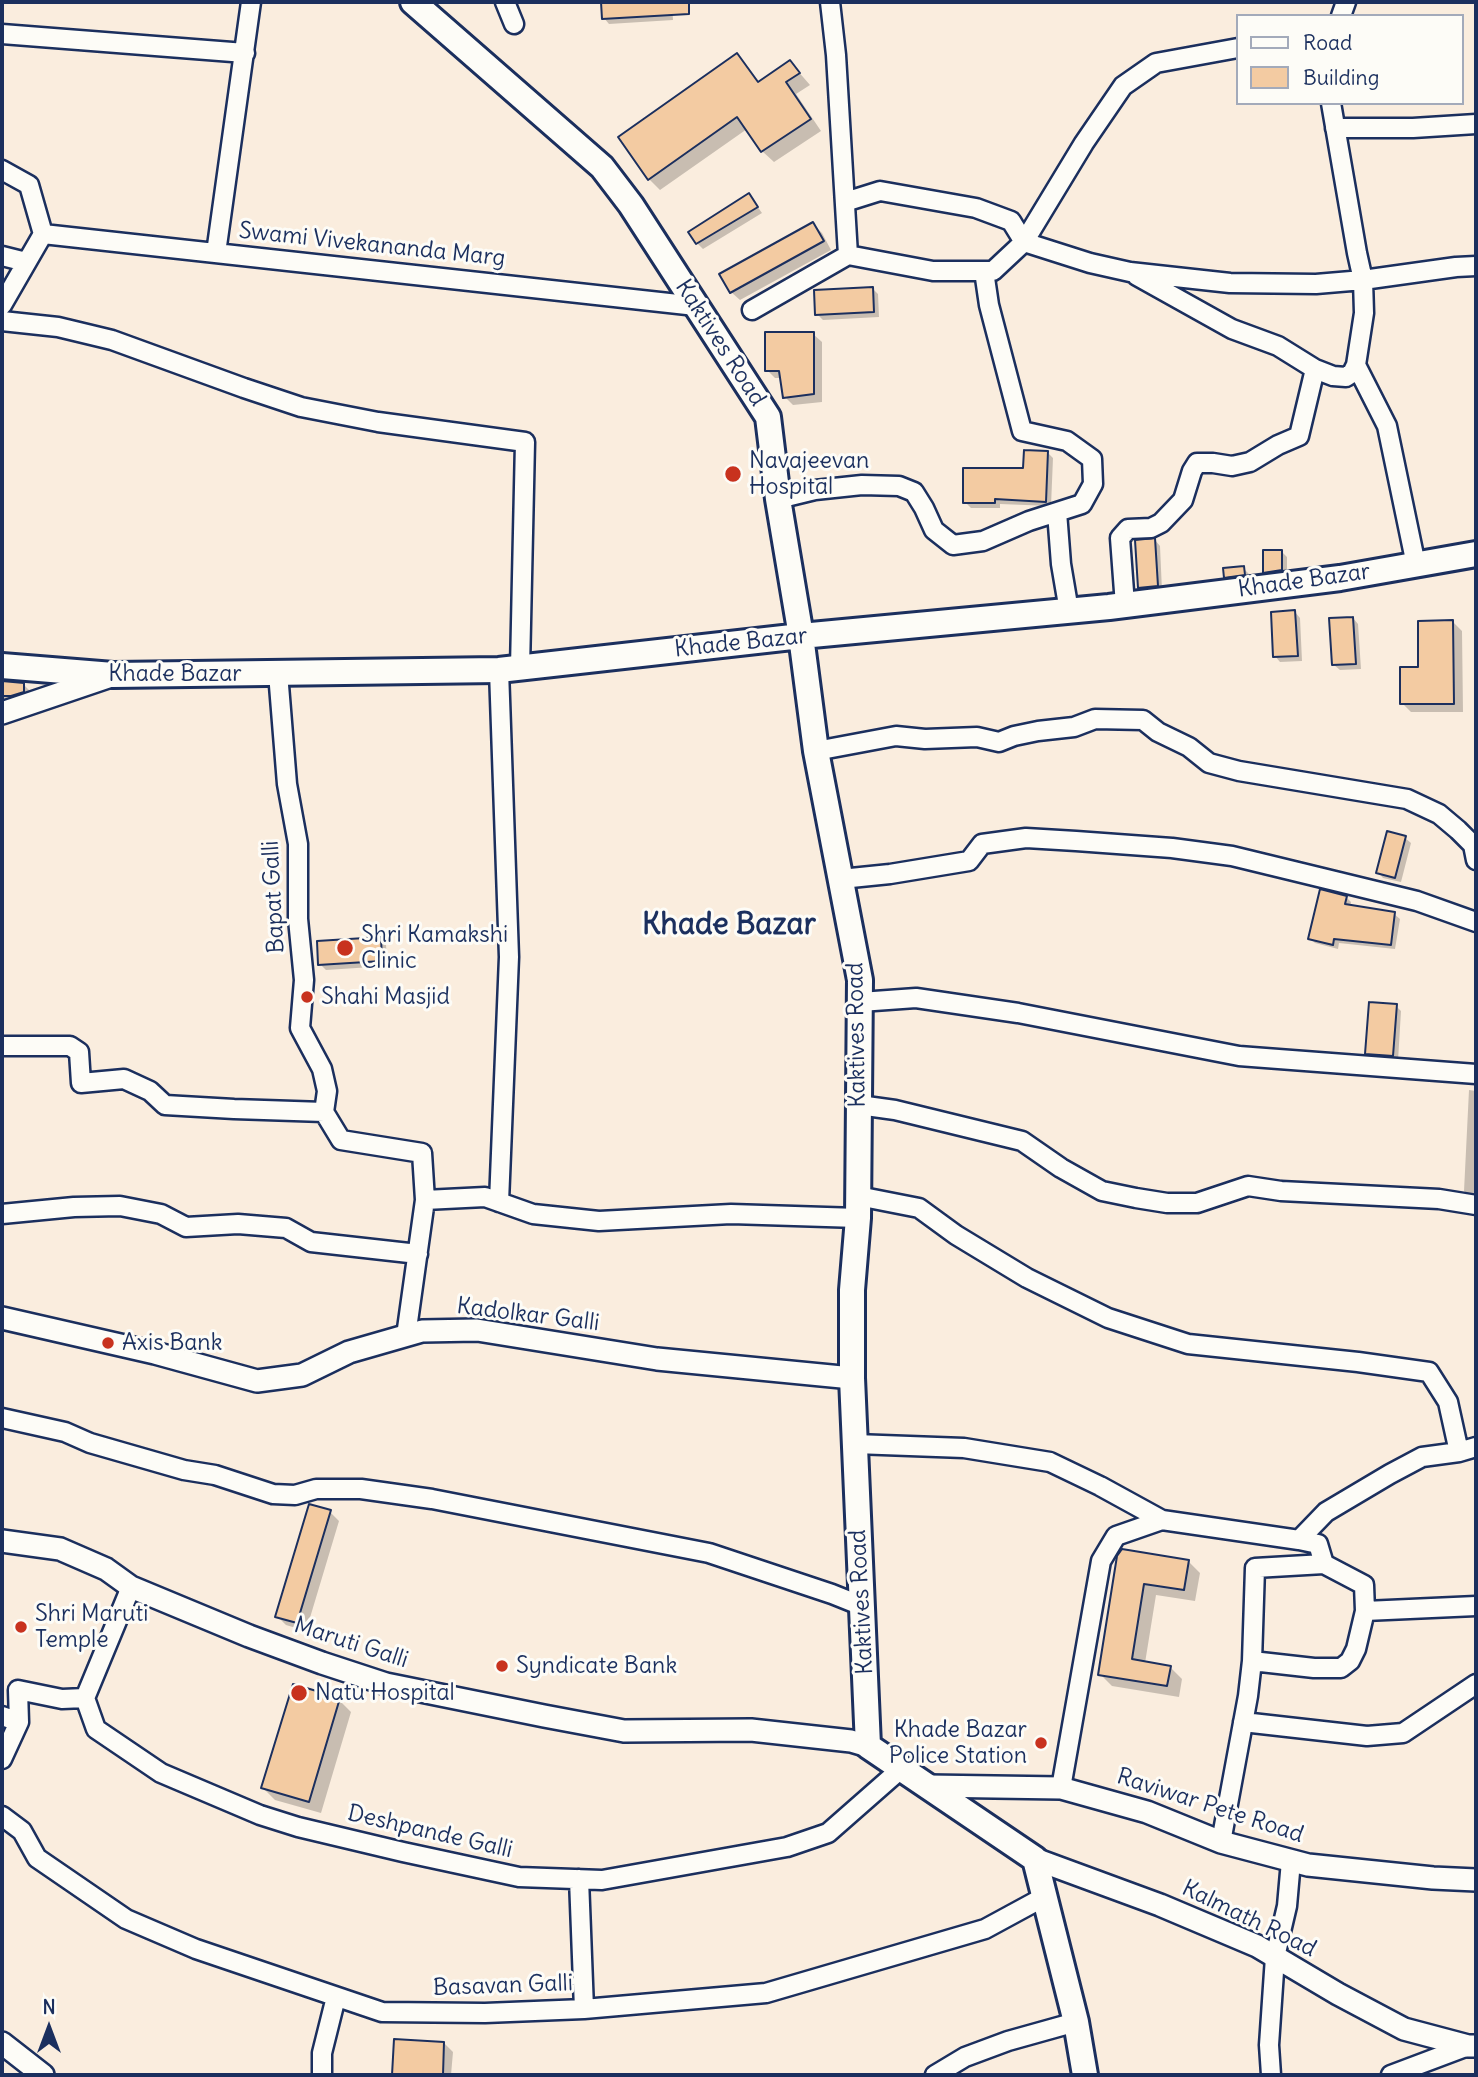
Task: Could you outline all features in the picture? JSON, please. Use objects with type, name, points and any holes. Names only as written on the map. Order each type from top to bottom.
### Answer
[{"type":"main road","name":"Kaktives Road","points":[[413,2],[603,167],[631,205],[768,417],[816,751],[860,980],[858,1207],[852,1290],[852,1378],[868,1746]]},
{"type":"main road","name":"Khade Bazar","points":[[2,666],[113,675],[510,669],[801,636],[1125,605],[1340,578],[1476,554]]},
{"type":"main road","points":[[868,1746],[1035,1859],[1076,2022],[1085,2075]]},
{"type":"street","points":[[216,253],[251,2]]},
{"type":"street","points":[[505,2],[514,24]]},
{"type":"street","points":[[830,2],[836,55],[848,255]]},
{"type":"street","points":[[2,34],[245,53]]},
{"type":"street","points":[[752,310],[848,255],[933,271],[993,271],[1024,242],[1084,143],[1123,86],[1156,63],[1236,48]]},
{"type":"street","points":[[1130,272],[1232,329],[1278,346],[1315,369],[1333,376],[1346,377],[1352,373],[1356,365],[1364,313],[1363,281],[1331,105]]},
{"type":"street","points":[[1335,128],[1413,128],[1476,124]]},
{"type":"street","points":[[2,170],[29,185],[43,234],[2,305]]},
{"type":"street","points":[[845,202],[880,191],[976,208],[1011,221],[1024,242],[1090,263],[1130,272],[1230,283],[1316,284],[1363,281],[1476,266]]},
{"type":"street","name":"Swami Vivekananda Marg","points":[[43,234],[696,306]]},
{"type":"street","points":[[2,256],[26,261]]},
{"type":"street","points":[[778,499],[815,490],[862,485],[899,486],[914,492],[934,530],[953,545],[983,541],[1029,521],[1082,504],[1093,484],[1092,459],[1067,442],[1022,430],[989,305],[984,271]]},
{"type":"street","points":[[2,321],[58,327],[112,340],[301,407],[378,422],[525,442],[510,669],[509,957],[499,1202]]},
{"type":"street","points":[[1356,365],[1388,426],[1416,565]]},
{"type":"street","points":[[1125,605],[1120,538],[1128,528],[1150,528],[1161,523],[1183,500],[1192,471],[1198,463],[1232,466],[1250,462],[1299,436],[1315,369]]},
{"type":"street","points":[[1057,512],[1061,564],[1069,611]]},
{"type":"street","name":"Bapat Galli","points":[[278,673],[287,784],[298,844],[298,919],[304,980],[300,1028],[322,1069],[327,1091],[324,1112]]},
{"type":"street","points":[[2,713],[113,675]]},
{"type":"street","points":[[816,751],[896,736],[925,739],[977,737],[999,742],[1038,731],[1074,727],[1096,719],[1143,720],[1158,732],[1189,747],[1209,763],[1239,771],[1407,799],[1438,814],[1458,830],[1473,845],[1476,860]]},
{"type":"street","points":[[841,879],[969,861],[982,844],[1026,838],[1090,842],[1232,856],[1417,901],[1476,922]]},
{"type":"street","points":[[860,1002],[916,998],[1018,1013],[1239,1056],[1476,1074]]},
{"type":"street","points":[[2,1046],[70,1046],[79,1052],[81,1083],[124,1079],[150,1090],[165,1105],[324,1112],[341,1140],[422,1153],[425,1200],[406,1336]]},
{"type":"street","points":[[859,1105],[895,1110],[1022,1141],[1061,1168],[1102,1191],[1136,1198],[1167,1203],[1196,1203],[1248,1186],[1281,1191],[1438,1199],[1476,1205]]},
{"type":"street","points":[[425,1200],[485,1196],[533,1214],[599,1221],[858,1207],[919,1208],[956,1236],[1027,1278],[1108,1318],[1188,1344],[1429,1372],[1448,1402],[1468,1450],[1422,1457],[1390,1474],[1326,1512],[1299,1540]]},
{"type":"street","points":[[2,1214],[120,1206],[160,1214],[186,1227],[238,1224],[286,1228],[311,1242],[418,1254]]},
{"type":"street","name":"Kadolkar Galli","points":[[2,1318],[155,1353],[257,1381],[302,1375],[349,1352],[422,1331],[477,1330],[657,1359],[852,1378]]},
{"type":"street","points":[[2,1418],[65,1432],[90,1443],[184,1470],[215,1475],[274,1494],[295,1495],[316,1489],[361,1489],[432,1499],[709,1553],[862,1606]]},
{"type":"street","points":[[855,1444],[964,1448],[1050,1462],[1162,1520],[1318,1544],[1324,1564]]},
{"type":"street","points":[[1061,1788],[1101,1561],[1116,1535],[1162,1520]]},
{"type":"street","name":"Maruti Galli","points":[[2,1541],[60,1549],[106,1569],[131,1587],[261,1640],[386,1684],[624,1731],[751,1730],[851,1741],[868,1746]]},
{"type":"street","points":[[1221,1842],[1244,1722],[1252,1661],[1255,1568],[1324,1564],[1364,1585],[1365,1611],[1356,1649],[1350,1661],[1341,1668],[1314,1668],[1252,1661]]},
{"type":"street","points":[[2,1759],[19,1722],[18,1690],[62,1699],[85,1698],[131,1587]]},
{"type":"street","points":[[1365,1611],[1476,1606]]},
{"type":"street","points":[[1244,1722],[1367,1736],[1403,1733],[1476,1684]]},
{"type":"street","name":"Deshpande Galli","points":[[85,1698],[96,1729],[162,1773],[260,1815],[324,1833],[519,1877],[602,1880],[787,1847],[828,1833],[902,1769]]},
{"type":"street","points":[[2,1716],[19,1722]]},
{"type":"street","name":"Raviwar Pete Road","points":[[928,1786],[1061,1788],[1147,1812],[1221,1842],[1308,1865],[1476,1880]]},
{"type":"street","name":"Basavan Galli","points":[[2,1816],[22,1831],[37,1858],[126,1919],[196,1949],[382,2012],[485,2013],[766,1993],[985,1930],[1044,1897]]},
{"type":"street","name":"Kalmath Road","points":[[1035,1859],[1160,1905],[1256,1946],[1404,2029],[1472,2046]]},
{"type":"street","points":[[1270,2075],[1269,2045],[1275,1957],[1287,1906],[1291,1861]]},
{"type":"street","points":[[579,1879],[584,2008]]},
{"type":"street","points":[[322,2075],[322,2053],[336,1997]]},
{"type":"street","points":[[935,2075],[965,2057],[1008,2041],[1076,2022]]},
{"type":"street","points":[[2,2043],[43,2075]]},
{"type":"street","points":[[1391,2075],[1472,2046]]},
{"type":"building","points":[[601,2],[689,2],[689,14],[602,19]]},
{"type":"building","points":[[737,53],[758,82],[790,60],[800,73],[786,82],[811,119],[761,152],[737,117],[648,180],[618,137]]},
{"type":"building","points":[[749,193],[758,207],[696,244],[688,232]]},
{"type":"building","points":[[813,222],[824,241],[730,293],[719,274]]},
{"type":"building","points":[[873,287],[874,312],[815,315],[814,290]]},
{"type":"building","points":[[765,332],[814,332],[814,394],[783,398],[779,371],[765,371]]},
{"type":"building","points":[[1024,450],[1048,451],[1046,502],[995,499],[995,503],[963,503],[963,468],[1023,468]]},
{"type":"building","points":[[1155,538],[1158,586],[1138,588],[1135,540]]},
{"type":"building","points":[[1263,550],[1282,550],[1282,570],[1263,573]]},
{"type":"building","points":[[1244,566],[1245,575],[1224,578],[1223,568]]},
{"type":"building","points":[[1295,610],[1298,656],[1273,657],[1271,612]]},
{"type":"building","points":[[1353,617],[1356,664],[1332,665],[1329,618]]},
{"type":"building","points":[[1453,620],[1454,704],[1400,704],[1400,667],[1418,667],[1418,621]]},
{"type":"building","points":[[2,681],[24,683],[24,692],[2,696]]},
{"type":"building","points":[[1387,831],[1406,836],[1395,878],[1376,873]]},
{"type":"building","points":[[1320,889],[1347,896],[1345,904],[1395,912],[1391,945],[1334,939],[1333,945],[1308,939]]},
{"type":"building","points":[[381,937],[382,961],[318,965],[317,941]]},
{"type":"building","points":[[1369,1002],[1397,1004],[1393,1056],[1365,1054]]},
{"type":"building","points":[[309,1504],[331,1510],[297,1623],[275,1617]]},
{"type":"building","points":[[1122,1549],[1189,1560],[1184,1590],[1144,1584],[1132,1659],[1171,1666],[1167,1686],[1098,1675],[1117,1556]]},
{"type":"building","points":[[293,1684],[340,1698],[309,1802],[261,1788]]},
{"type":"building","points":[[394,2039],[444,2042],[443,2075],[392,2075]]},
{"type":"place","name":"Navajeevan Hospital","points":[[733,474]]},
{"type":"place","name":"Shri Kamakshi Clinic","points":[[345,948]]},
{"type":"place","name":"Shahi Masjid","points":[[307,997]]},
{"type":"place","name":"Axis Bank","points":[[108,1343]]},
{"type":"place","name":"Shri Maruti Temple","points":[[21,1627]]},
{"type":"place","name":"Syndicate Bank","points":[[502,1666]]},
{"type":"place","name":"Natu Hospital","points":[[299,1693]]},
{"type":"place","name":"Khade Bazar Police Station","points":[[1041,1743]]},
{"type":"district","name":"Khade Bazar","points":[[729,925]]}]
